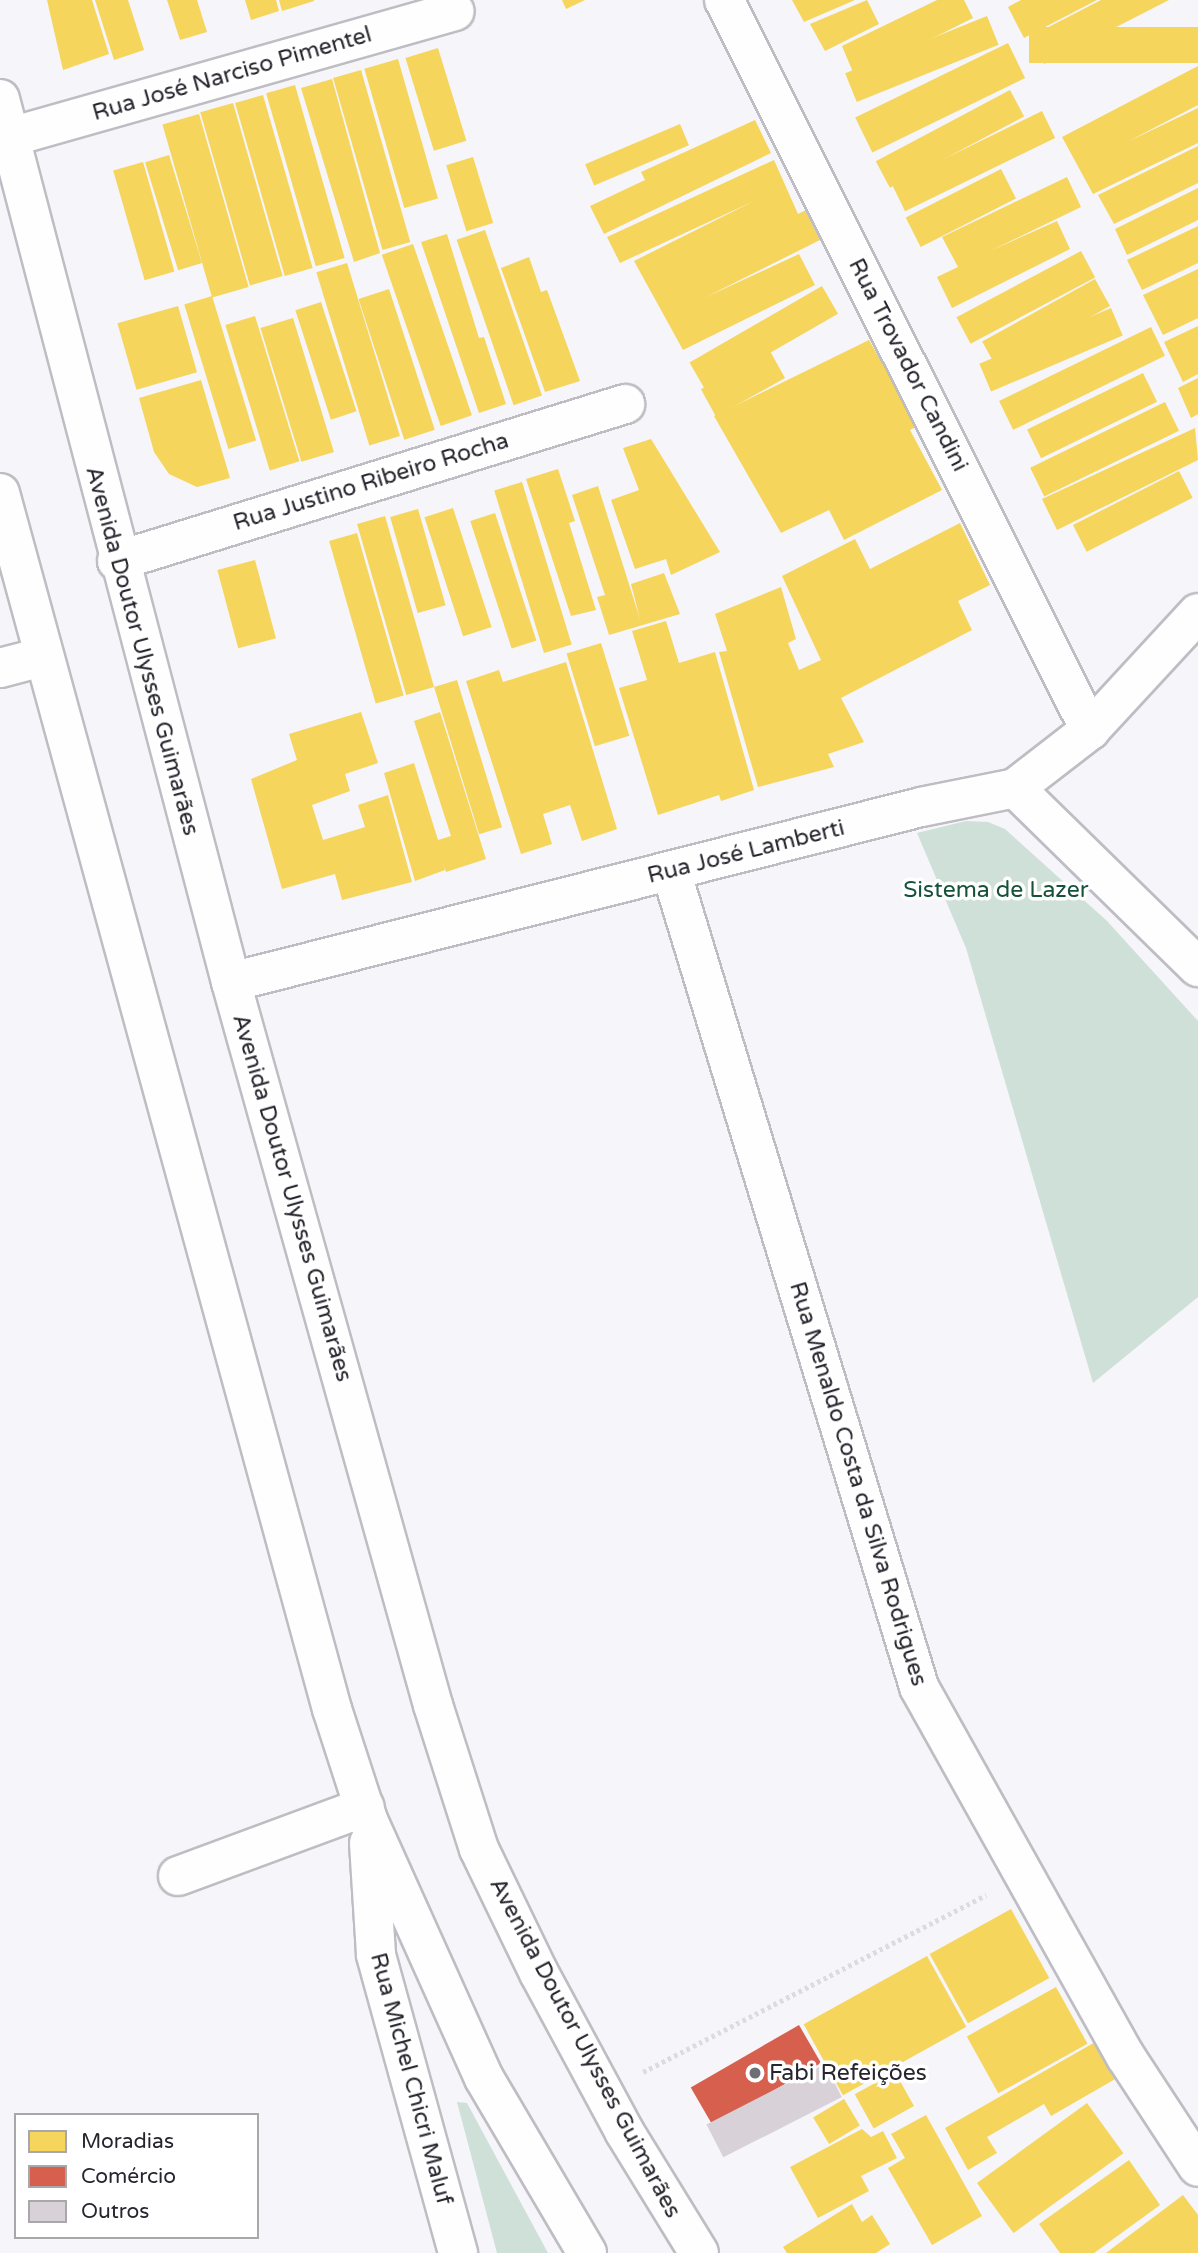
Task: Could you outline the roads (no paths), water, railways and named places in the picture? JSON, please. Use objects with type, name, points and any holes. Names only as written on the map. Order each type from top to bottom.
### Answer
[{"type":"street","name":"Rua Trovador Candini","points":[[724,0],[1090,730]]},
{"type":"street","name":"Rua José Narciso Pimentel","points":[[10,136],[454,11]]},
{"type":"street","name":"Avenida Doutor Ulysses Guimarães","points":[[0,99],[117,561],[231,982],[433,1705],[479,1849],[603,2092],[699,2253]]},
{"type":"street","name":"Rua Justino Ribeiro Rocha","points":[[117,561],[625,404]]},
{"type":"street","points":[[0,493],[42,657],[332,1709],[366,1814],[484,2078],[587,2253]]},
{"type":"street","name":"Rua José Lamberti","points":[[231,982],[1015,788],[1090,730],[1198,613]]},
{"type":"street","points":[[0,668],[42,657]]},
{"type":"street","points":[[1015,788],[1198,967]]},
{"type":"street","name":"Rua Menaldo Costa da Silva Rodrigues","points":[[671,871],[919,1687],[1126,2057],[1198,2167]]},
{"type":"street","points":[[178,1876],[366,1814]]},
{"type":"street","name":"Rua Michel Chicri Maluf","points":[[366,1814],[376,1955],[453,2252]]},
{"type":"place","name":"Fabi Refeições","points":[[755,2073]]},
{"type":"park label","name":"Sistema de Lazer","points":[[996,890]]}]
